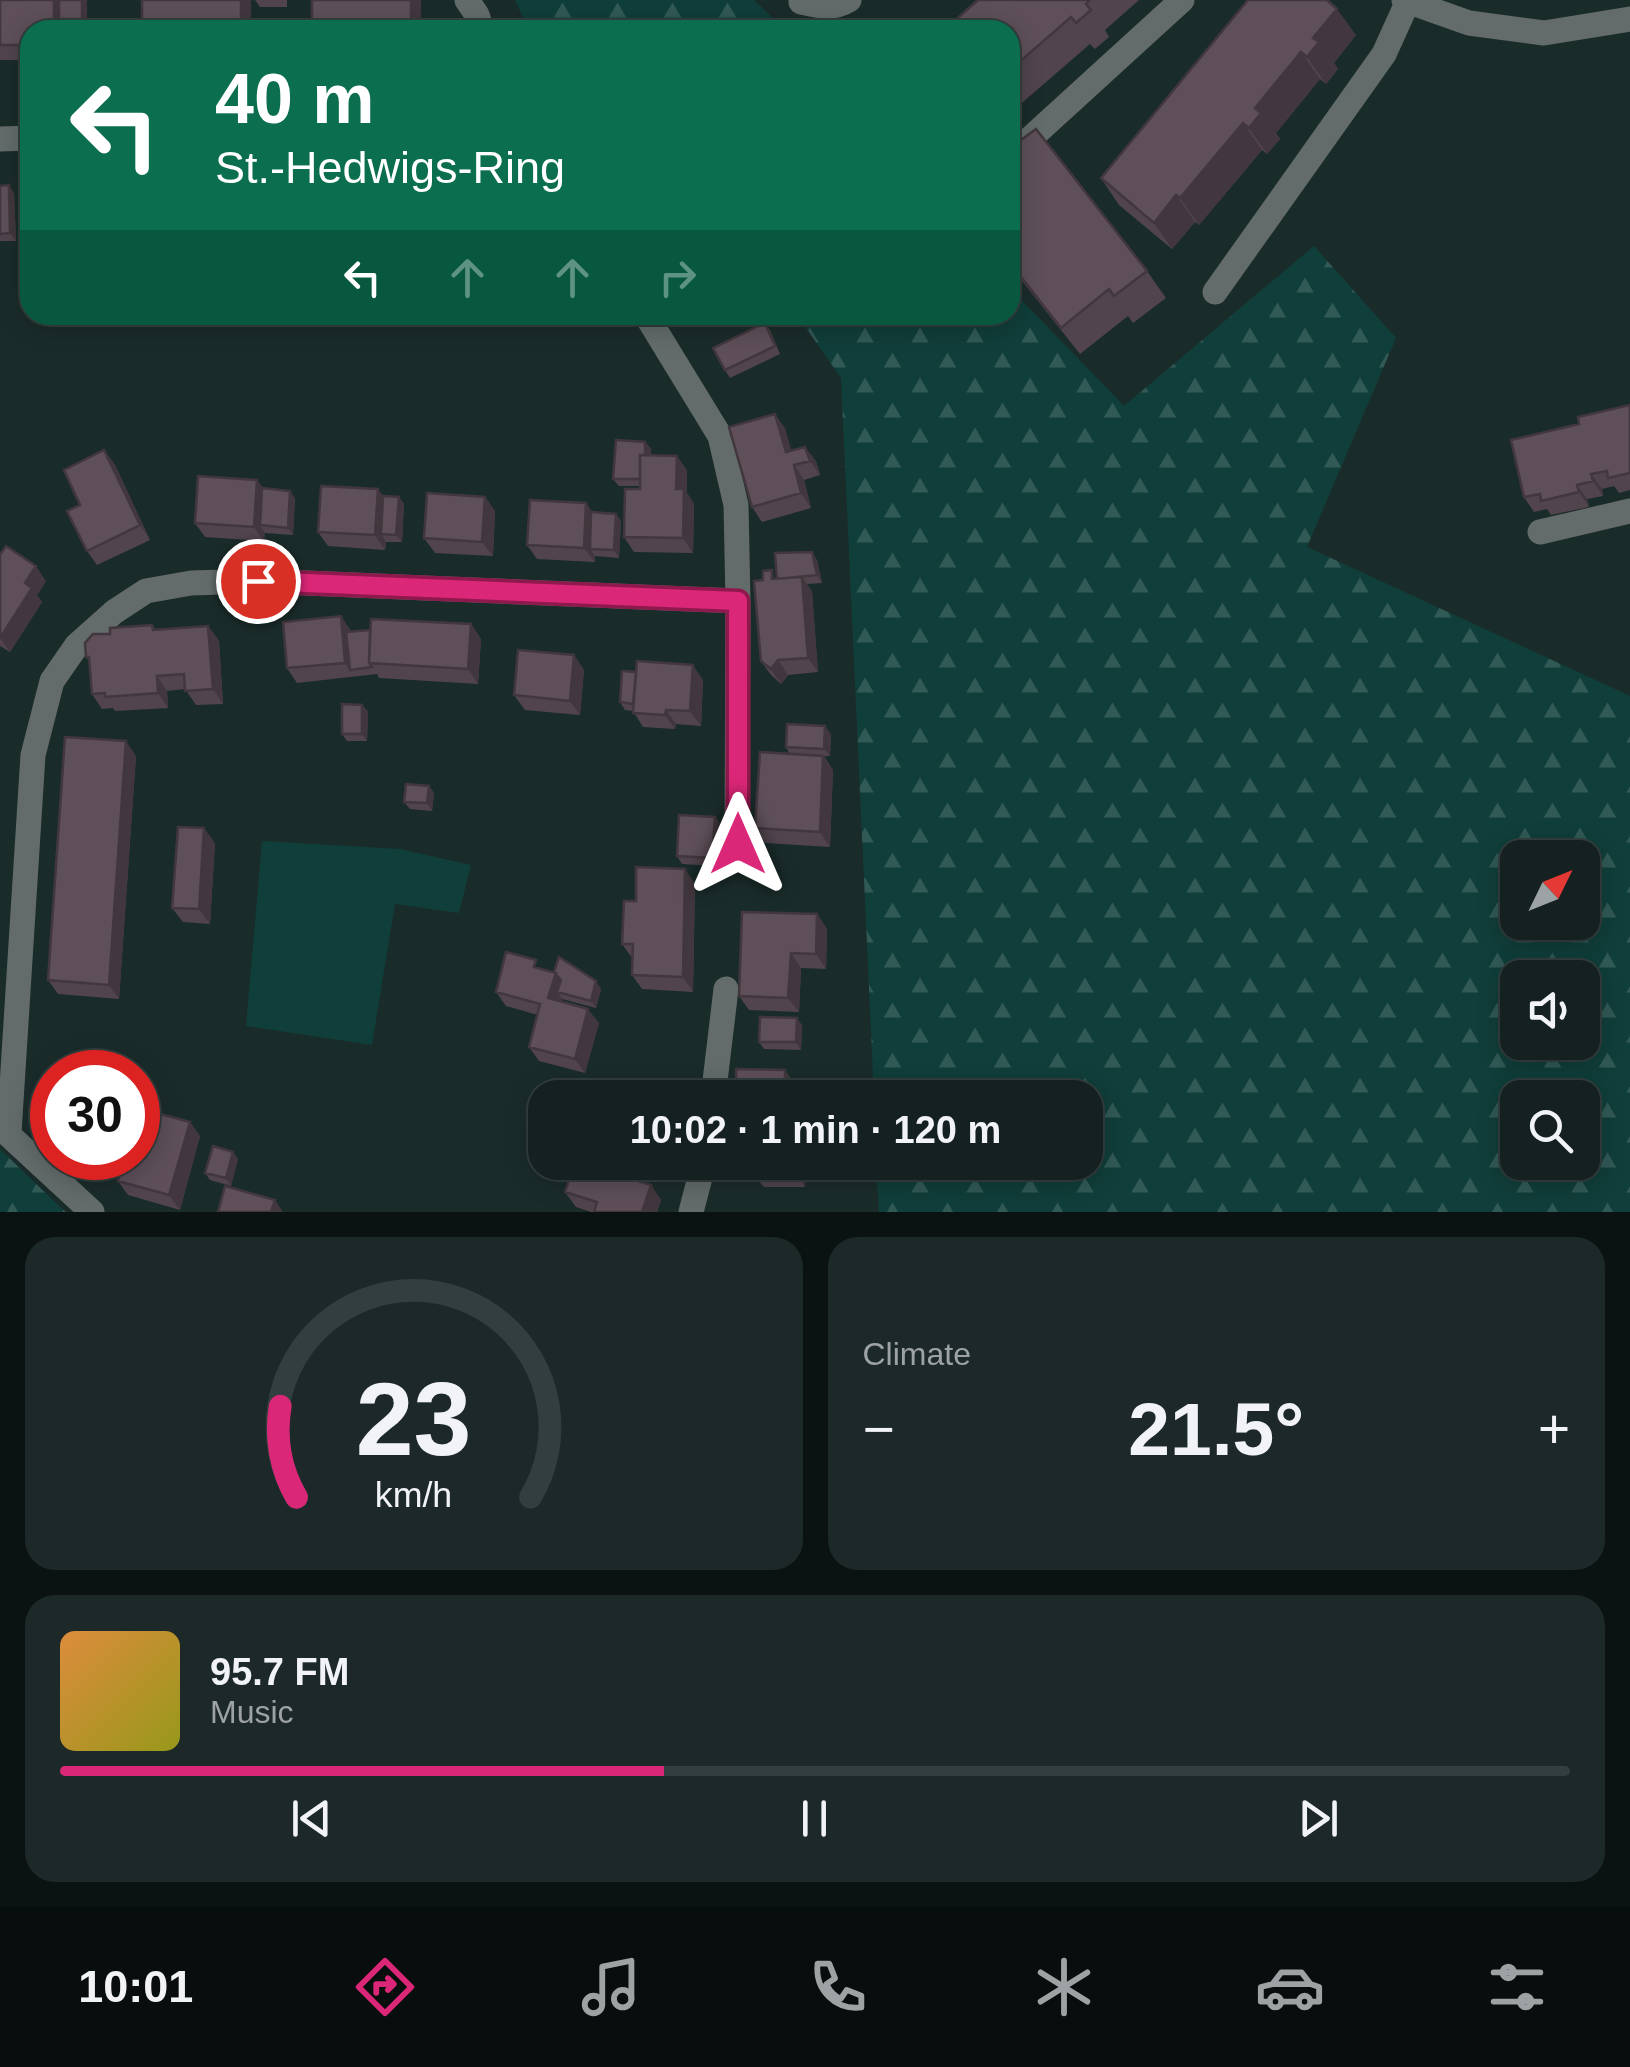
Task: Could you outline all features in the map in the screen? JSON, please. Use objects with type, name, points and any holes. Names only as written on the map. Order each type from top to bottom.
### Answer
[{"type":"street","points":[[801,2],[822,7],[850,0]]},
{"type":"street","points":[[1020,148],[1182,0]]},
{"type":"street","points":[[1214,292],[1384,54],[1406,1],[1469,23],[1544,33],[1630,18]]},
{"type":"street","points":[[652,325],[720,436],[736,504],[738,844]]},
{"type":"street","points":[[1540,532],[1630,511]]},
{"type":"street","points":[[92,1212],[4,1130],[33,755],[52,681],[77,645],[114,612],[146,591],[191,583],[258,581],[738,601]]},
{"type":"street","points":[[715,1080],[726,989]]},
{"type":"street","points":[[691,1212],[699,1180]]},
{"type":"green space","points":[[515,0],[754,0],[775,20],[524,20]]},
{"type":"green space","points":[[1314,246],[1396,338],[1307,547],[1630,696],[1630,1212],[879,1212],[877,1180],[1103,1180],[1103,1080],[873,1080],[841,378],[804,325],[1020,325],[1020,298],[1124,406]]},
{"type":"green space","points":[[262,841],[400,849],[471,865],[459,913],[395,904],[372,1045],[246,1026]]},
{"type":"green space","points":[[0,1149],[66,1212],[0,1212]]},
{"type":"building","points":[[0,0],[54,0],[54,20],[20,20],[20,45],[0,45]]},
{"type":"building","points":[[59,0],[82,0],[82,19],[59,19]]},
{"type":"building","points":[[142,0],[241,0],[241,20],[142,20]]},
{"type":"building","points":[[312,0],[411,0],[411,20],[312,20]]},
{"type":"building","points":[[978,0],[1090,0],[1086,4],[1091,10],[1076,23],[1071,17],[1020,61],[1020,20],[955,20]]},
{"type":"building","points":[[1248,0],[1327,0],[1337,9],[1313,38],[1319,42],[1307,57],[1301,52],[1255,108],[1261,113],[1249,128],[1243,123],[1154,223],[1101,178]]},
{"type":"building","points":[[1036,129],[1147,271],[1114,296],[1109,289],[1061,328],[1020,276],[1020,141]]},
{"type":"building","points":[[9,185],[10,233],[0,234],[0,186]]},
{"type":"building","points":[[761,325],[766,325],[775,346],[725,370],[713,348]]},
{"type":"building","points":[[1630,405],[1630,473],[1608,478],[1607,471],[1591,474],[1593,481],[1577,485],[1579,492],[1541,501],[1540,494],[1524,497],[1511,440],[1579,424],[1578,417]]},
{"type":"building","points":[[775,414],[786,452],[805,447],[810,461],[794,465],[801,493],[752,507],[729,427]]},
{"type":"building","points":[[616,440],[645,442],[645,455],[640,455],[640,479],[613,479]]},
{"type":"building","points":[[104,450],[140,525],[87,551],[67,511],[80,505],[64,470]]},
{"type":"building","points":[[640,455],[677,456],[676,489],[684,489],[683,538],[624,537],[625,489],[640,489]]},
{"type":"building","points":[[198,476],[257,480],[254,527],[195,523]]},
{"type":"building","points":[[321,486],[378,489],[375,535],[318,532]]},
{"type":"building","points":[[262,488],[290,491],[288,528],[260,525]]},
{"type":"building","points":[[427,493],[485,497],[482,542],[424,538]]},
{"type":"building","points":[[383,496],[399,497],[396,535],[381,534]]},
{"type":"building","points":[[530,500],[586,503],[584,548],[527,545]]},
{"type":"building","points":[[591,512],[616,514],[614,550],[590,549]]},
{"type":"building","points":[[6,546],[36,566],[25,583],[32,588],[0,638],[0,555]]},
{"type":"building","points":[[812,552],[817,575],[777,579],[775,553]]},
{"type":"building","points":[[772,570],[772,579],[802,577],[808,658],[778,660],[771,669],[761,661],[754,581],[763,580],[763,571]]},
{"type":"building","points":[[341,616],[345,663],[287,668],[283,622]]},
{"type":"building","points":[[371,619],[471,624],[468,669],[369,663]]},
{"type":"building","points":[[152,625],[153,630],[208,626],[213,689],[185,691],[184,674],[157,676],[158,693],[105,697],[105,693],[92,694],[85,643],[93,634],[110,634],[110,628]]},
{"type":"building","points":[[370,630],[372,667],[350,670],[346,632]]},
{"type":"building","points":[[518,650],[574,655],[570,701],[514,695]]},
{"type":"building","points":[[637,661],[693,665],[690,711],[666,710],[665,715],[633,713]]},
{"type":"building","points":[[622,671],[636,672],[633,704],[620,702]]},
{"type":"building","points":[[342,704],[362,705],[362,734],[342,734]]},
{"type":"building","points":[[787,724],[825,726],[824,749],[786,747]]},
{"type":"building","points":[[65,737],[126,741],[109,985],[48,980]]},
{"type":"building","points":[[760,752],[823,756],[820,832],[755,828]]},
{"type":"building","points":[[406,784],[429,786],[427,803],[404,802]]},
{"type":"building","points":[[679,815],[715,817],[712,858],[677,856]]},
{"type":"building","points":[[178,827],[204,828],[199,909],[172,908]]},
{"type":"building","points":[[636,867],[685,869],[683,977],[632,975],[633,944],[622,944],[624,901],[636,901]]},
{"type":"building","points":[[742,912],[817,914],[816,954],[791,953],[788,998],[739,996]]},
{"type":"building","points":[[506,952],[536,960],[534,967],[556,973],[548,998],[588,1009],[575,1059],[529,1047],[540,1004],[496,992]]},
{"type":"building","points":[[559,957],[596,981],[591,1001],[557,992],[561,980],[554,972]]},
{"type":"building","points":[[760,1017],[797,1018],[796,1042],[759,1042]]},
{"type":"building","points":[[736,1069],[785,1070],[785,1080],[736,1080]]},
{"type":"building","points":[[160,1114],[190,1122],[169,1195],[118,1181],[160,1180]]},
{"type":"building","points":[[213,1146],[233,1152],[226,1178],[205,1173]]},
{"type":"building","points":[[569,1180],[635,1180],[651,1185],[642,1212],[594,1212],[597,1202],[565,1192]]},
{"type":"building","points":[[225,1186],[275,1200],[271,1212],[218,1212]]},
{"type":"route","points":[[258,581],[738,601],[738,844]]}]
